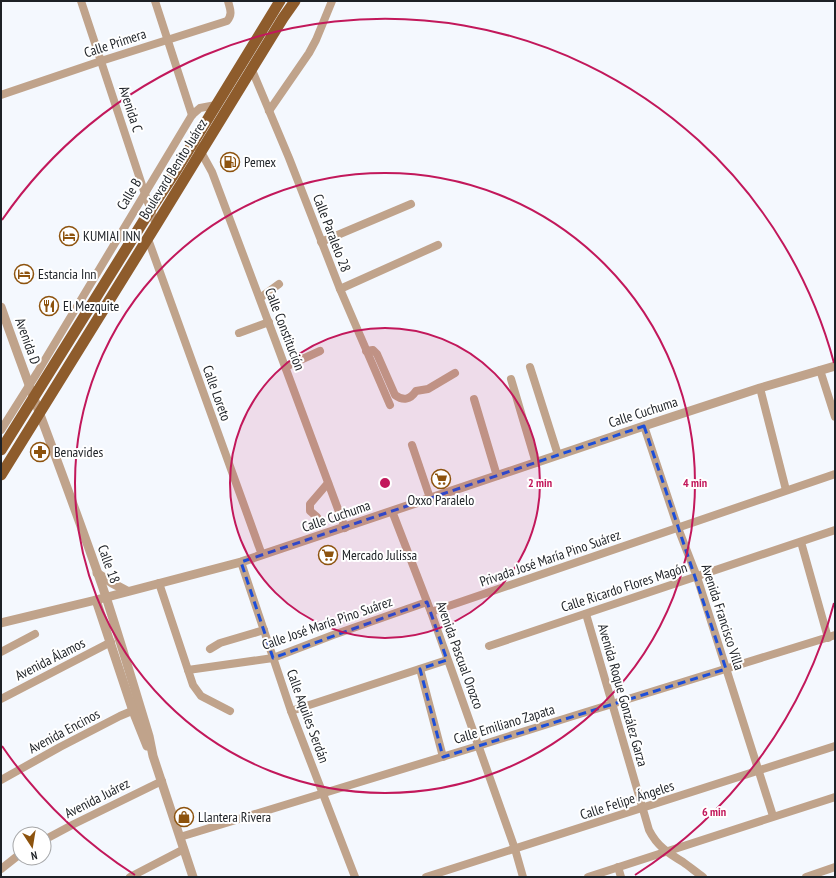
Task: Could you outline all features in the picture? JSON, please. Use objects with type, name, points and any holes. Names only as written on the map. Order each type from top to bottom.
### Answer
[{"type":"main road","name":"Boulevard Benito Juárez","points":[[1,450],[194,142],[280,1]]},
{"type":"main road","points":[[271,38],[275,20],[286,1]]},
{"type":"main road","name":"Boulevard Benito Juárez","points":[[1,475],[283,18],[295,1]]},
{"type":"street","name":"Avenida C","points":[[81,1],[156,225]]},
{"type":"street","points":[[155,1],[192,115],[200,108],[216,105]]},
{"type":"street","name":"Calle Primera","points":[[1,95],[168,39],[227,21],[230,17],[231,10],[228,1]]},
{"type":"street","points":[[269,111],[309,53],[332,1]]},
{"type":"street","name":"Calle Paralelo 28","points":[[252,70],[340,289],[390,405]]},
{"type":"street","name":"Calle B","points":[[1,430],[192,115]]},
{"type":"street","name":"Calle Constitución","points":[[194,142],[212,172],[345,528]]},
{"type":"street","points":[[321,242],[410,204]]},
{"type":"street","name":"Calle Loreto","points":[[148,239],[262,555]]},
{"type":"street","points":[[340,289],[438,245]]},
{"type":"street","points":[[260,298],[279,284]]},
{"type":"street","name":"Avenida D","points":[[1,307],[29,385]]},
{"type":"street","points":[[239,333],[269,322]]},
{"type":"street","points":[[366,351],[373,350],[377,354],[394,395],[399,398],[406,399],[412,397],[416,391],[428,389],[454,373]]},
{"type":"street","points":[[285,366],[320,351]]},
{"type":"street","name":"Calle Cuchuma","points":[[1,623],[241,562],[644,426],[760,388],[835,366]]},
{"type":"street","points":[[530,367],[558,455]]},
{"type":"street","points":[[820,370],[835,417]]},
{"type":"street","points":[[511,379],[536,463]]},
{"type":"street","name":"Calle 18","points":[[29,385],[106,597],[137,709]]},
{"type":"street","points":[[760,388],[786,490]]},
{"type":"street","points":[[474,399],[497,476]]},
{"type":"street","name":"Avenida Francisco Villa","points":[[644,426],[678,528],[697,577],[773,816]]},
{"type":"street","points":[[412,445],[430,498]]},
{"type":"street","points":[[678,528],[835,474]]},
{"type":"street","points":[[317,517],[310,511],[310,504],[328,483]]},
{"type":"street","name":"Avenida Pascual Orozco","points":[[392,511],[427,602],[524,877]]},
{"type":"street","name":"Privada José María Pino Suárez","points":[[430,612],[678,528]]},
{"type":"street","name":"Calle Ricardo Flores Magón","points":[[489,646],[835,530]]},
{"type":"street","points":[[801,542],[831,636]]},
{"type":"street","name":"Calle Aquiles Serdán","points":[[241,562],[291,711],[355,877]]},
{"type":"street","points":[[97,573],[127,591]]},
{"type":"street","points":[[159,583],[193,685],[201,696],[230,711]]},
{"type":"street","name":"Calle 18","points":[[96,600],[137,709],[149,736],[153,756],[193,877]]},
{"type":"street","name":"Calle José María Pino Suárez","points":[[188,670],[273,658],[340,632],[427,602]]},
{"type":"street","name":"Avenida Roque González Garza","points":[[586,614],[649,830],[653,838],[667,852],[703,877]]},
{"type":"street","points":[[210,649],[220,643],[264,630]]},
{"type":"street","points":[[1,652],[34,634]]},
{"type":"street","name":"Calle Emiliano Zapata","points":[[180,837],[831,636]]},
{"type":"street","name":"Avenida Álamos","points":[[1,699],[111,642]]},
{"type":"street","points":[[291,711],[447,660]]},
{"type":"street","points":[[420,669],[442,757]]},
{"type":"street","name":"Avenida Encinos","points":[[1,780],[60,747],[120,716],[137,709]]},
{"type":"street","name":"Calle Felipe Ángeles","points":[[426,877],[835,746]]},
{"type":"street","name":"Avenida Juárez","points":[[52,836],[162,781]]},
{"type":"street","points":[[588,877],[835,797]]},
{"type":"street","points":[[130,877],[184,850]]},
{"type":"street","points":[[1,869],[12,860]]},
{"type":"street","points":[[618,867],[621,877]]},
{"type":"street","points":[[806,877],[835,868]]},
{"type":"highlighted area","points":[[644,426],[726,669],[443,757],[420,669],[447,660],[427,602],[273,658],[241,562]]},
{"type":"place","name":"Pemex","points":[[230,162]]},
{"type":"place","name":"KUMIAI INN","points":[[69,236]]},
{"type":"place","name":"Estancia Inn","points":[[24,274]]},
{"type":"place","name":"El Mezquite","points":[[49,306]]},
{"type":"place","name":"Benavides","points":[[40,452]]},
{"type":"place","name":"Oxxo Paralelo","points":[[441,479]]},
{"type":"place","name":"Mercado Julissa","points":[[328,555]]},
{"type":"place","name":"Llantera Rivera","points":[[184,817]]}]
